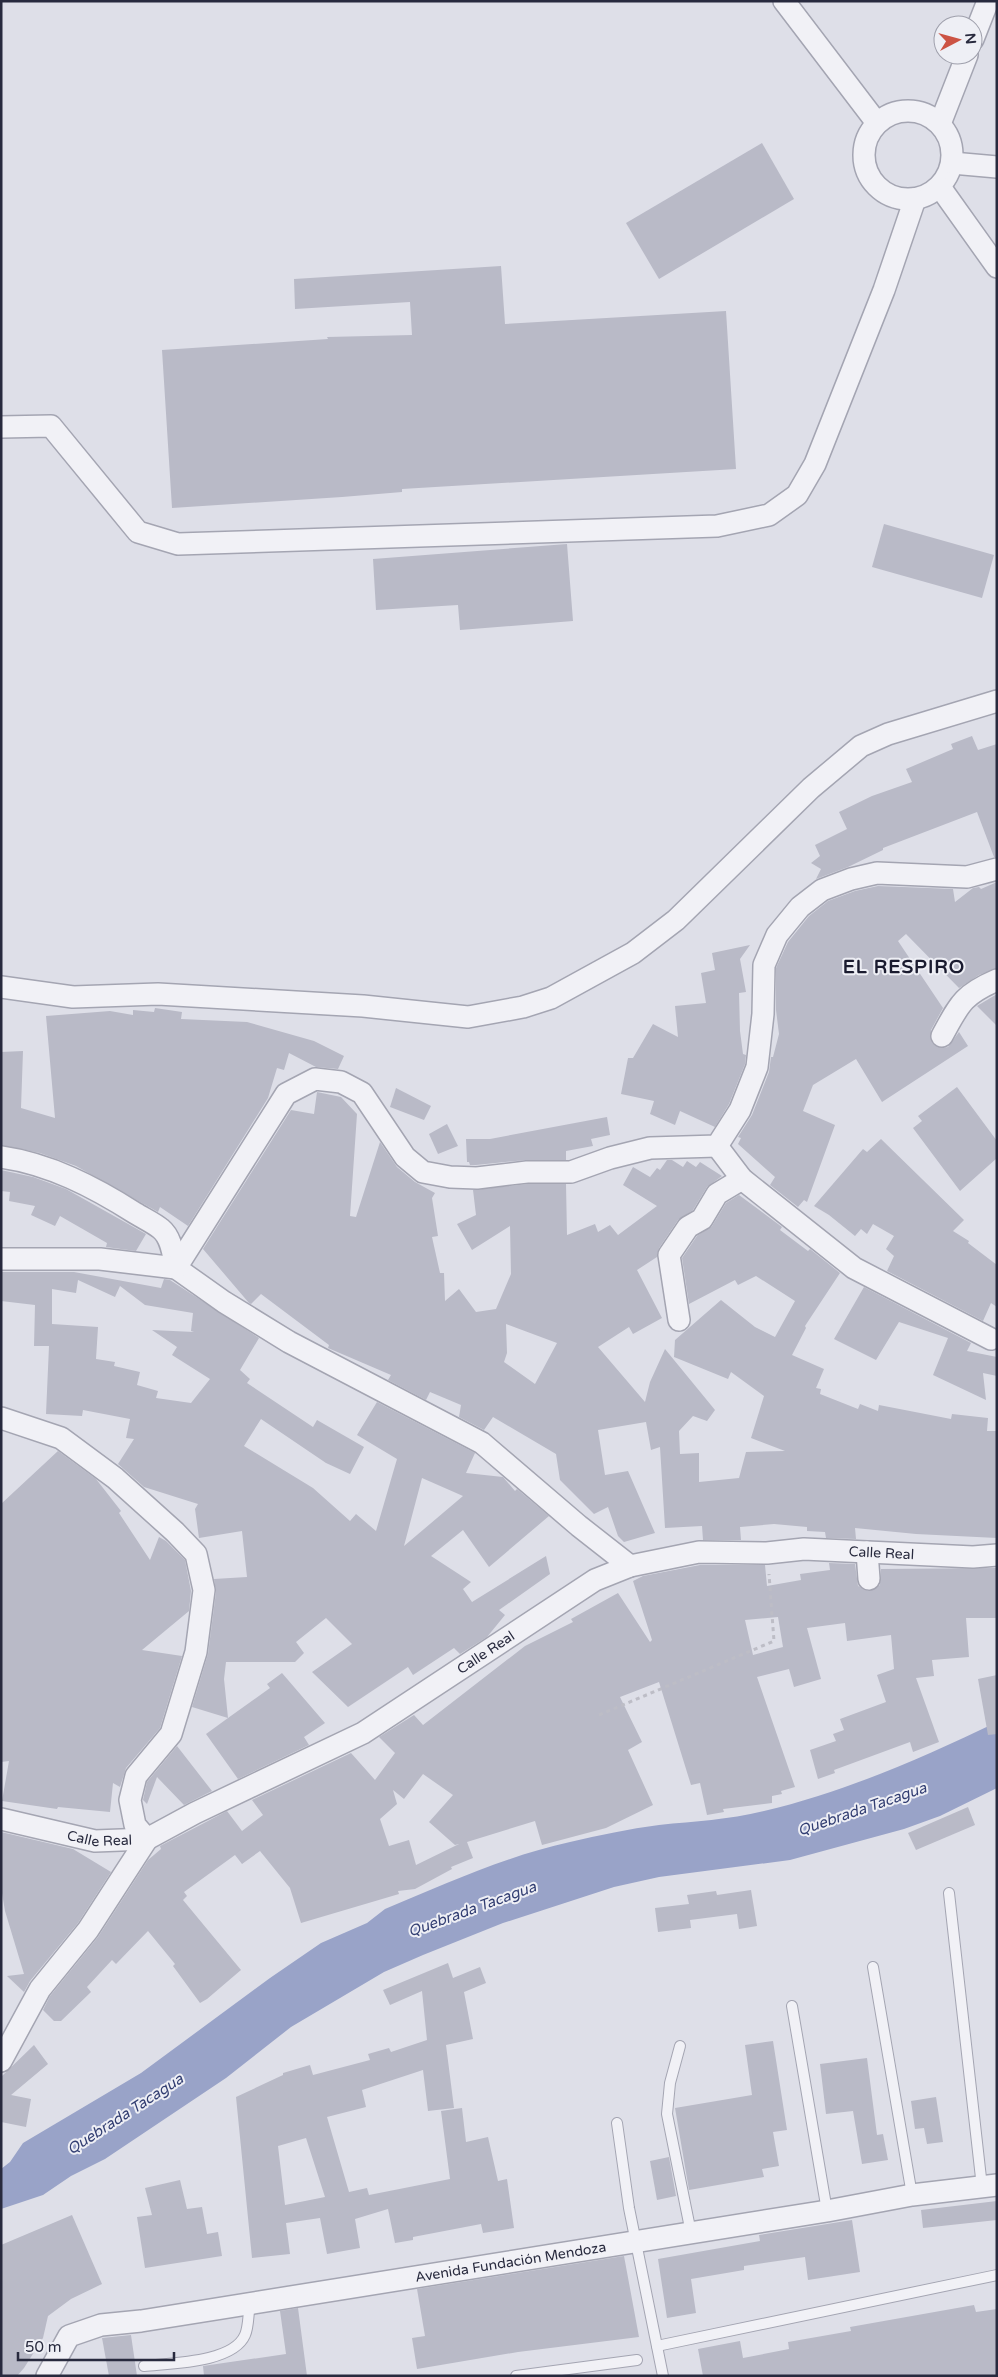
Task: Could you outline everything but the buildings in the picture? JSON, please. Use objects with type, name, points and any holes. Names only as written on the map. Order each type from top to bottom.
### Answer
[{"type":"street","points":[[784,1],[877,123]]},
{"type":"street","points":[[982,15],[988,1]]},
{"type":"street","points":[[940,124],[963,65]]},
{"type":"street","points":[[902,111],[916,111],[929,115],[940,124],[948,135],[952,148],[952,162],[948,176],[940,187],[928,195],[915,199],[901,199],[888,195],[876,186],[868,175],[864,162],[864,148],[869,134],[877,123],[888,115],[902,111]]},
{"type":"street","points":[[952,162],[997,167]]},
{"type":"street","points":[[940,187],[997,267]]},
{"type":"street","points":[[1,427],[51,426],[138,532],[178,544],[717,526],[769,515],[797,495],[815,464],[884,290],[915,199]]},
{"type":"street","points":[[1,987],[73,997],[158,994],[363,1006],[468,1017],[523,1007],[551,998],[625,958],[662,931],[676,920],[811,788],[861,746],[888,734],[997,701]]},
{"type":"street","points":[[717,1146],[740,1110],[757,1067],[763,1014],[764,965],[777,936],[800,907],[822,890],[851,879],[877,873],[967,877],[997,869]]},
{"type":"street","points":[[942,1036],[962,1000],[976,989],[997,980]]},
{"type":"street","points":[[176,1268],[286,1094],[315,1079],[341,1082],[362,1093],[404,1156],[423,1172],[450,1177],[477,1178],[527,1172],[571,1172],[610,1158],[650,1148],[717,1146]]},
{"type":"street","points":[[717,1146],[742,1179],[854,1268],[991,1339]]},
{"type":"street","points":[[1,1158],[16,1159],[70,1177],[104,1194],[162,1230],[172,1248],[176,1268]]},
{"type":"street","points":[[679,1320],[669,1256],[688,1227],[702,1220],[717,1194],[742,1179]]},
{"type":"street","points":[[1,1259],[100,1259],[176,1268],[224,1302],[289,1342],[482,1442],[579,1526],[630,1566]]},
{"type":"street","points":[[1,1418],[61,1438],[115,1478],[175,1532],[196,1554],[204,1590],[196,1652],[171,1734],[136,1776],[130,1800],[136,1825],[147,1839],[88,1930],[40,1989],[1,2061]]},
{"type":"street","name":"Calle Real","points":[[1,1819],[95,1841],[147,1839],[195,1813],[363,1733],[595,1580],[630,1566],[699,1552],[767,1553],[804,1550],[973,1558],[997,1555]]},
{"type":"street","points":[[867,1552],[868,1579]]},
{"type":"street","name":"Avenida Fundación Mendoza","points":[[47,2376],[69,2336],[101,2325],[250,2304],[827,2211],[912,2195],[989,2186]]},
{"type":"lane","points":[[949,1893],[989,2186]]},
{"type":"lane","points":[[873,1967],[912,2195]]},
{"type":"lane","points":[[792,2006],[827,2211]]},
{"type":"lane","points":[[680,2046],[670,2083],[667,2114],[691,2233]]},
{"type":"lane","points":[[616,2123],[629,2208],[663,2376]]},
{"type":"lane","points":[[657,2346],[997,2275]]},
{"type":"lane","points":[[144,2366],[207,2359],[230,2351],[245,2336],[250,2304]]},
{"type":"lane","points":[[516,2376],[637,2360]]},
{"type":"path","points":[[599,1715],[774,1641],[767,1553]]},
{"type":"water","name":"Quebrada Tacagua","points":[[997,1722],[997,1788],[940,1816],[904,1829],[790,1860],[659,1877],[614,1887],[503,1923],[423,1955],[384,1972],[291,2027],[226,2078],[105,2159],[71,2176],[43,2195],[1,2209],[1,2169],[10,2162],[23,2143],[141,2073],[321,1943],[367,1923],[385,1909],[476,1871],[546,1848],[637,1828],[750,1814],[824,1794],[912,1761]]},
{"type":"district","name":"EL RESPIRO","points":[[904,966]]}]
